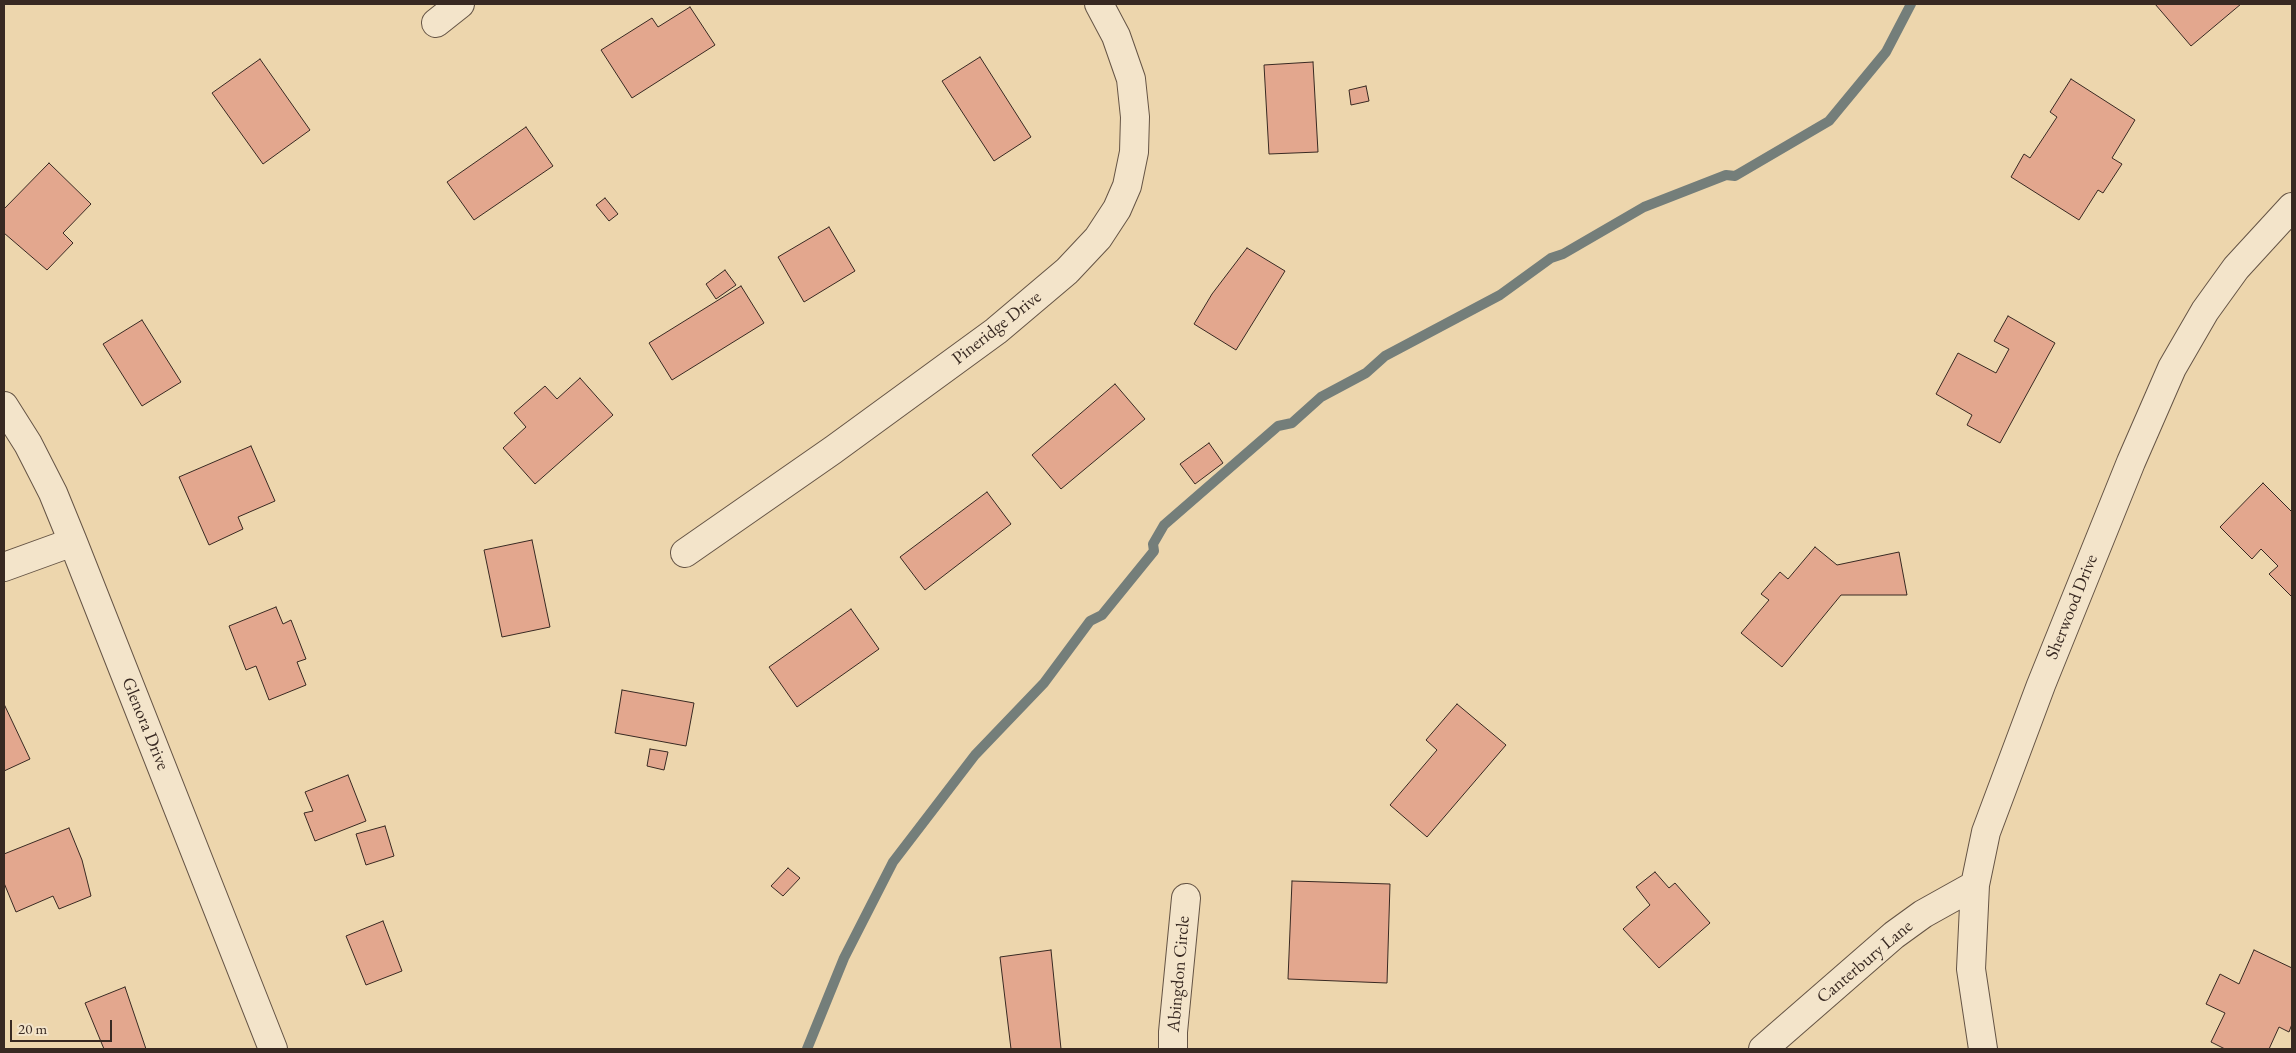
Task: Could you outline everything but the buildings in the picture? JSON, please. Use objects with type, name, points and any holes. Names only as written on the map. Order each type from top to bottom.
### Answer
[{"type":"street","points":[[436,23],[460,4]]},
{"type":"street","name":"Pineridge Drive","points":[[684,554],[833,450],[996,331],[1067,272],[1098,238],[1117,209],[1127,186],[1134,152],[1136,117],[1131,79],[1116,36],[1099,4]]},
{"type":"street","name":"Sherwood Drive","points":[[1983,1049],[1971,969],[1975,885],[1986,832],[2041,685],[2131,462],[2172,368],[2205,311],[2236,268],[2292,207]]},
{"type":"street","name":"Glenora Drive","points":[[4,406],[28,444],[53,494],[272,1049]]},
{"type":"street","points":[[4,566],[73,542]]},
{"type":"street","name":"Canterbury Lane","points":[[1763,1049],[1894,935],[1923,914],[1975,885]]},
{"type":"street","name":"Abingdon Circle","points":[[1173,1049],[1186,898]]},
{"type":"waterway","points":[[807,1049],[844,958],[893,862],[975,755],[1044,683],[1090,621],[1102,615],[1154,551],[1153,544],[1164,525],[1278,426],[1292,423],[1321,397],[1366,373],[1385,356],[1500,295],[1551,258],[1563,254],[1644,207],[1726,175],[1735,176],[1829,121],[1886,52],[1911,4]]}]
